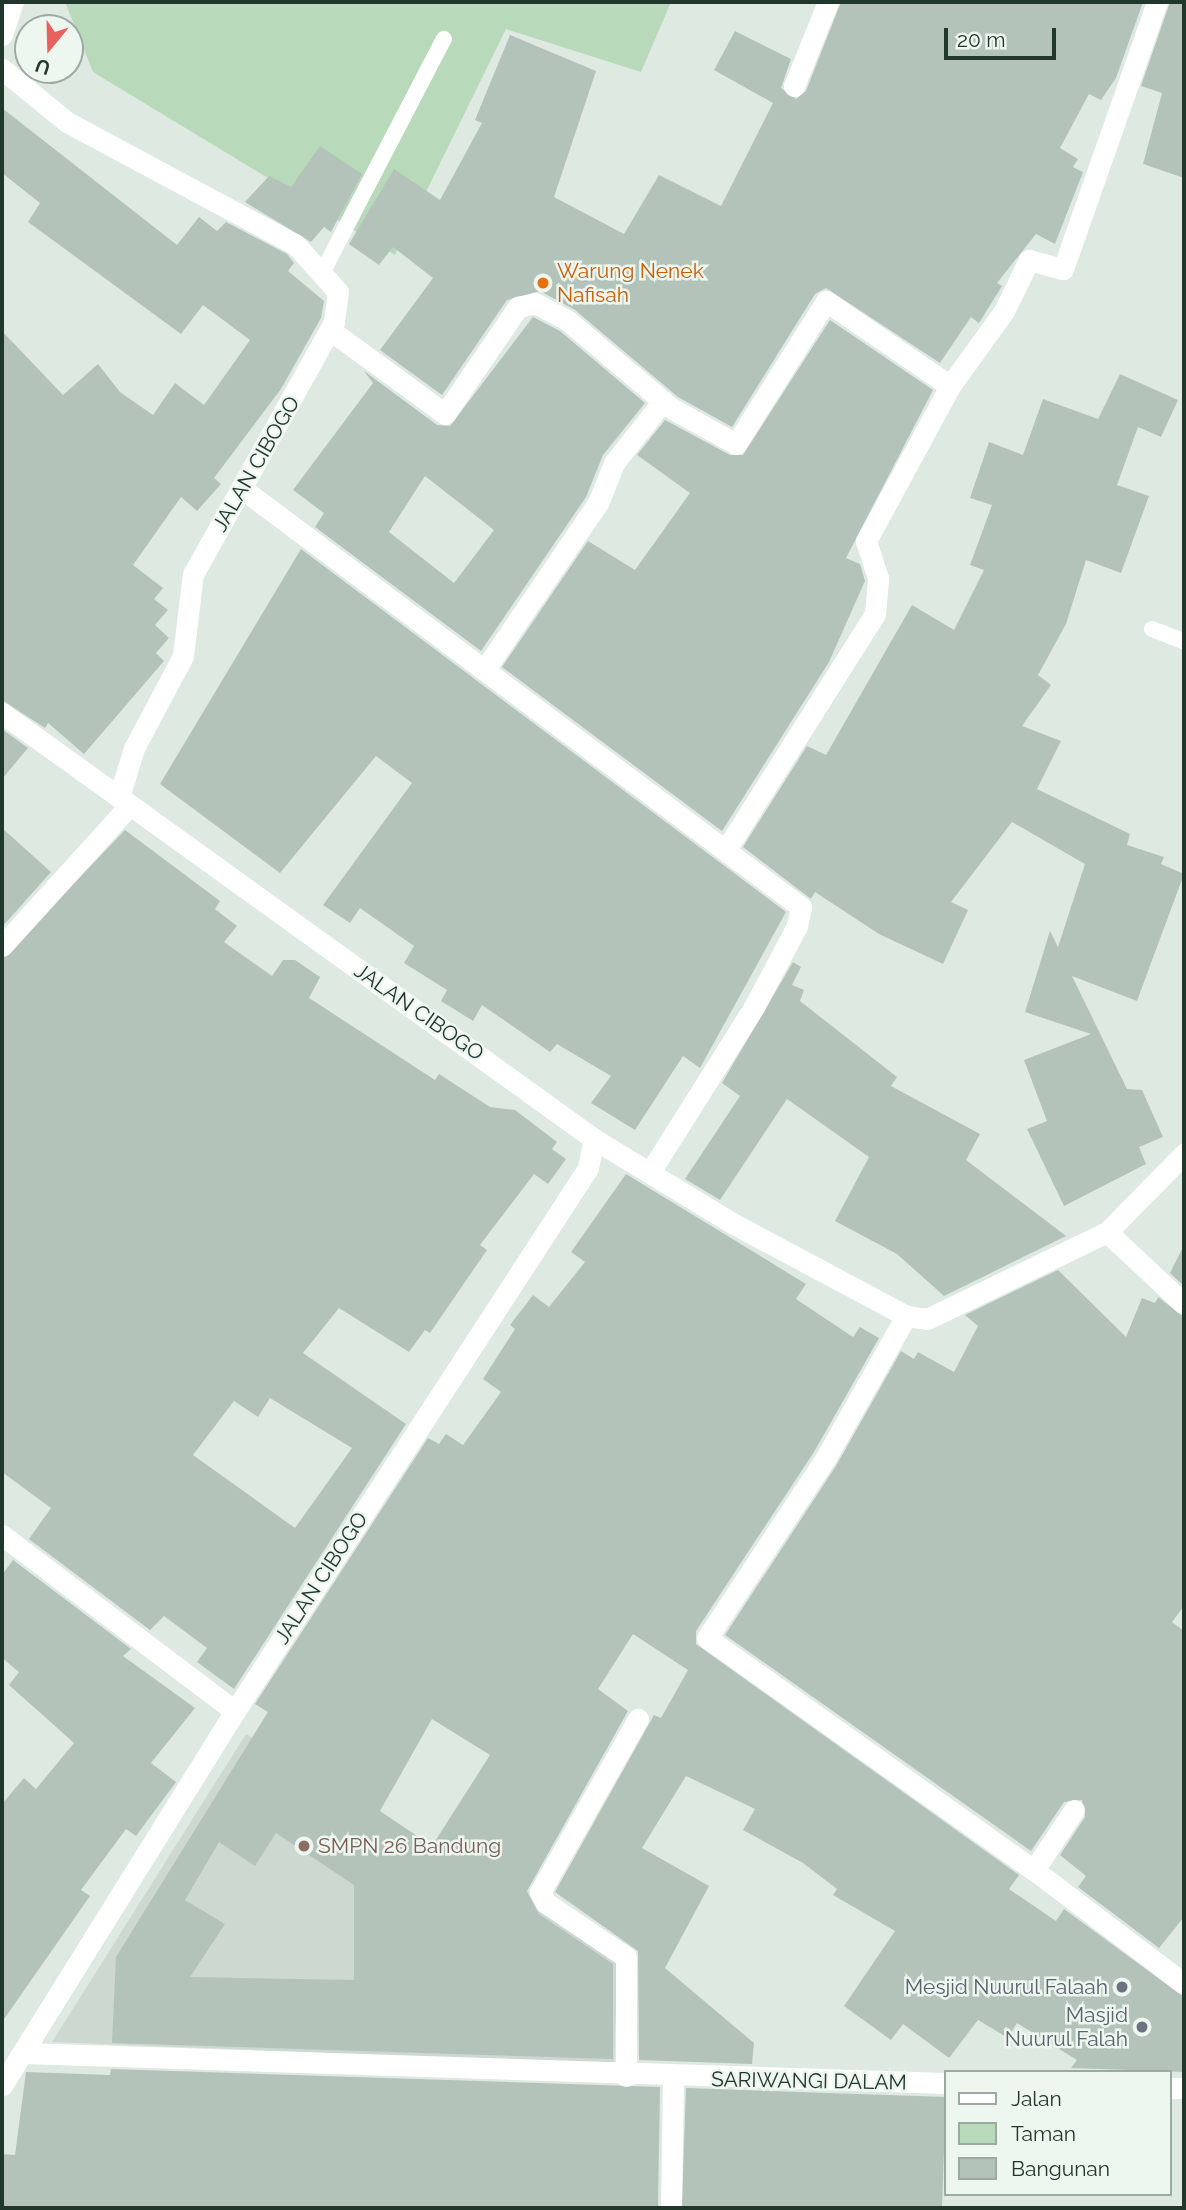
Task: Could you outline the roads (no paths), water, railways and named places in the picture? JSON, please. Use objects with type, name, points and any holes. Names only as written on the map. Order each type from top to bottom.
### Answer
[{"type":"street","points":[[2,35],[13,2]]},
{"type":"street","points":[[794,86],[828,2]]},
{"type":"street","points":[[727,848],[875,614],[878,578],[866,541],[950,386],[1004,311],[1028,260],[1063,269],[1157,2]]},
{"type":"street","name":"JALAN CIBOGO","points":[[2,69],[67,122],[295,244],[338,292],[330,330],[244,491],[193,574],[183,656],[134,748],[124,802],[594,1139],[588,1167],[235,1711],[2,2086]]},
{"type":"street","points":[[330,330],[446,414],[518,307],[535,303],[567,320],[663,401],[736,444],[826,301],[950,386]]},
{"type":"street","points":[[485,669],[598,503],[614,463],[663,401]]},
{"type":"street","points":[[244,491],[792,898],[802,915],[754,1007],[650,1172]]},
{"type":"street","points":[[2,713],[124,802],[2,946]]},
{"type":"street","points":[[594,1139],[906,1316],[927,1319],[967,1303],[1107,1232],[1184,1154]]},
{"type":"street","points":[[1107,1232],[1184,1304]]},
{"type":"street","points":[[906,1316],[825,1459],[707,1639],[1034,1870],[1184,1984]]},
{"type":"street","points":[[2,1535],[235,1711]]},
{"type":"street","points":[[626,2077],[626,1957],[546,1903],[540,1892],[638,1719]]},
{"type":"street","points":[[1034,1870],[1074,1810]]},
{"type":"street","name":"SARIWANGI DALAM","points":[[23,2053],[626,2077],[944,2083]]},
{"type":"street","points":[[671,2208],[673,2078]]},
{"type":"lane","points":[[322,272],[444,39]]},
{"type":"lane","points":[[1152,629],[1184,641]]},
{"type":"place","name":"Warung Nenek Nafisah","points":[[543,283]]},
{"type":"place","name":"SMPN 26 Bandung","points":[[304,1846]]},
{"type":"place","name":"Mesjid Nuurul Falaah","points":[[1122,1987]]},
{"type":"place","name":"Masjid Nuurul Falah","points":[[1142,2027]]}]
